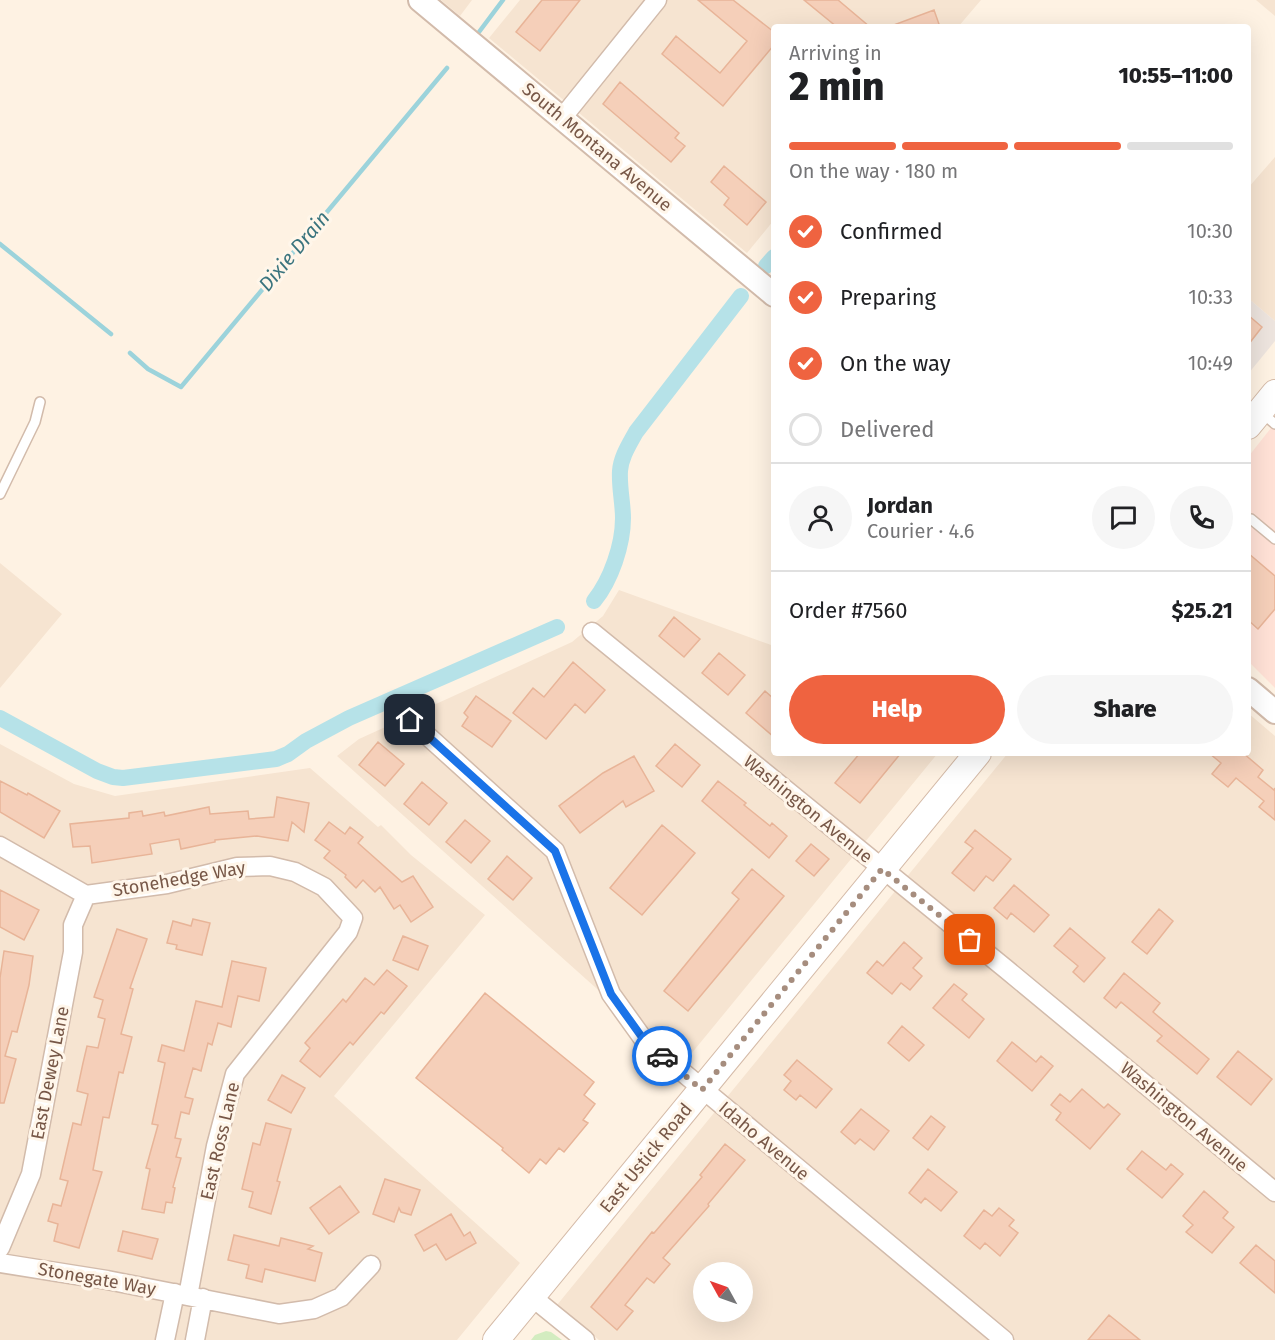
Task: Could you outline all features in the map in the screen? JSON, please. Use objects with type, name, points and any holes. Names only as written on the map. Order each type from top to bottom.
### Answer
[{"type":"main road","name":"East Ustick Road","points":[[496,1340],[976,756]]},
{"type":"street","name":"South Montana Avenue","points":[[420,0],[771,292]]},
{"type":"street","points":[[562,118],[657,0]]},
{"type":"street","name":"Washington Avenue","points":[[592,632],[1275,1192]]},
{"type":"street","points":[[1251,692],[1275,712]]},
{"type":"street","name":"Idaho Avenue","points":[[410,720],[555,851],[611,994],[644,1040],[1004,1340]]},
{"type":"street","name":"Stonehedge Way","points":[[0,846],[86,895],[167,884],[237,867],[270,866],[295,872],[324,887],[353,918]]},
{"type":"street","name":"East Dewey Lane","points":[[0,1248],[30,1174],[74,952],[73,925],[86,895]]},
{"type":"street","name":"East Ross Lane","points":[[195,1340],[190,1296],[216,1146],[235,1074],[348,932],[353,918]]},
{"type":"street","name":"Stonegate Way","points":[[0,1263],[279,1314],[314,1309],[341,1297],[371,1265]]},
{"type":"street","name":"East Ross Lane","points":[[165,1340],[190,1296]]},
{"type":"street","points":[[532,1297],[585,1340]]},
{"type":"lane","points":[[0,494],[35,422],[40,402]]},
{"type":"lane","points":[[1251,519],[1275,539]]},
{"type":"shaded area","points":[[441,0],[472,0],[460,16]]},
{"type":"shaded area","points":[[520,0],[981,0],[961,24],[771,24],[771,224],[747,253],[489,38]]},
{"type":"shaded area","points":[[1256,0],[1275,0],[1275,16]]},
{"type":"shaded area","points":[[1275,157],[1275,321],[1251,301],[1251,185]]},
{"type":"shaded area","points":[[1251,301],[1275,321],[1275,341],[1251,370]]},
{"type":"shaded area","points":[[1275,423],[1275,688],[1251,664],[1251,453]]},
{"type":"shaded area","points":[[0,563],[62,614],[0,688]]},
{"type":"shaded area","points":[[619,590],[771,645],[771,756],[936,756],[682,1065],[337,756],[359,739],[572,642],[603,616]]},
{"type":"shaded area","points":[[1251,716],[1275,736],[1275,1340],[599,1340],[557,1305],[1006,756],[1251,756]]},
{"type":"shaded area","points":[[0,744],[74,784],[115,796],[310,768],[378,827],[381,825],[411,855],[485,915],[334,1096],[520,1263],[457,1340],[0,1340]]},
{"type":"green space","points":[[546,1331],[562,1340],[531,1340],[535,1335]]},
{"type":"building","points":[[542,0],[580,0],[540,51],[516,32]]},
{"type":"building","points":[[698,0],[733,0],[771,30],[771,49],[723,106],[662,54],[676,36],[720,73],[747,41]]},
{"type":"building","points":[[804,0],[838,0],[866,24],[833,24]]},
{"type":"building","points":[[934,10],[939,24],[896,24]]},
{"type":"building","points":[[620,82],[679,133],[675,138],[685,146],[671,162],[603,104]]},
{"type":"building","points":[[724,166],[766,202],[747,225],[724,205],[729,198],[711,182]]},
{"type":"building","points":[[1251,318],[1262,327],[1251,341]]},
{"type":"building","points":[[1251,556],[1275,576],[1275,609],[1258,629],[1251,623]]},
{"type":"building","points":[[674,617],[700,639],[684,657],[659,636]]},
{"type":"building","points":[[719,653],[745,675],[728,695],[702,673]]},
{"type":"building","points":[[573,662],[605,690],[585,713],[575,704],[546,739],[513,713],[533,688],[544,697]]},
{"type":"building","points":[[765,691],[771,696],[771,734],[746,713]]},
{"type":"building","points":[[476,696],[511,721],[492,747],[462,726],[468,717],[464,713]]},
{"type":"building","points":[[378,742],[404,764],[385,786],[359,765]]},
{"type":"building","points":[[675,744],[700,765],[682,787],[656,766]]},
{"type":"building","points":[[634,756],[654,791],[626,807],[623,801],[580,833],[559,806],[603,773]]},
{"type":"building","points":[[858,756],[899,756],[860,803],[835,783]]},
{"type":"building","points":[[1213,756],[1247,756],[1263,770],[1258,777],[1274,790],[1275,788],[1275,820],[1259,807],[1264,801],[1236,778],[1228,787],[1212,774],[1221,763]]},
{"type":"building","points":[[0,781],[60,811],[44,838],[0,812]]},
{"type":"building","points":[[718,781],[770,826],[772,823],[787,836],[769,858],[702,801]]},
{"type":"building","points":[[422,782],[447,803],[429,825],[404,804]]},
{"type":"building","points":[[277,797],[309,803],[304,832],[292,822],[288,841],[257,836],[215,840],[215,842],[181,849],[179,839],[150,844],[152,854],[92,863],[90,846],[73,847],[70,824],[129,818],[129,813],[142,811],[143,816],[164,812],[165,816],[209,807],[210,814],[248,811],[249,819],[274,817]]},
{"type":"building","points":[[465,820],[490,841],[471,863],[446,842]]},
{"type":"building","points":[[329,822],[345,834],[350,827],[363,837],[358,843],[402,882],[413,876],[433,907],[411,922],[400,905],[394,909],[380,887],[375,892],[363,880],[356,888],[345,877],[346,875],[324,858],[330,851],[315,840]]},
{"type":"building","points":[[662,825],[695,853],[642,915],[610,888]]},
{"type":"building","points":[[975,830],[1011,859],[993,881],[986,876],[974,891],[952,873],[973,848],[965,842]]},
{"type":"building","points":[[811,844],[829,859],[814,876],[796,861]]},
{"type":"building","points":[[507,856],[532,878],[513,900],[488,879]]},
{"type":"building","points":[[752,869],[784,896],[688,1011],[664,991],[739,899],[732,893]]},
{"type":"building","points":[[1014,885],[1049,915],[1034,932],[1011,913],[1007,919],[994,908]]},
{"type":"building","points":[[0,890],[39,910],[24,940],[0,927]]},
{"type":"building","points":[[1159,909],[1173,921],[1147,954],[1132,942]]},
{"type":"building","points":[[193,919],[210,923],[202,955],[176,949],[177,945],[167,943],[173,921],[191,926]]},
{"type":"building","points":[[1070,928],[1105,958],[1084,982],[1073,972],[1078,966],[1054,946]]},
{"type":"building","points":[[117,929],[147,939],[130,988],[133,989],[121,1034],[132,1037],[123,1073],[119,1072],[109,1118],[103,1117],[93,1170],[102,1172],[79,1248],[54,1241],[58,1224],[48,1221],[53,1204],[61,1206],[68,1181],[60,1179],[73,1123],[81,1125],[88,1094],[77,1091],[83,1063],[87,1046],[98,1048],[105,1019],[98,1017],[103,1000],[94,997]]},
{"type":"building","points":[[403,936],[428,946],[418,970],[393,960]]},
{"type":"building","points":[[904,942],[922,958],[913,968],[922,976],[910,990],[901,983],[892,994],[867,973],[877,961],[883,966]]},
{"type":"building","points":[[4,951],[33,956],[29,985],[17,1032],[12,1031],[5,1056],[16,1059],[4,1103],[0,1103],[0,978]]},
{"type":"building","points":[[232,961],[266,968],[259,1001],[238,996],[231,1027],[218,1023],[212,1045],[208,1043],[201,1071],[193,1068],[185,1097],[193,1099],[189,1114],[181,1112],[175,1138],[181,1139],[176,1157],[181,1158],[173,1187],[175,1188],[172,1203],[166,1202],[164,1213],[142,1209],[150,1169],[146,1168],[158,1125],[152,1124],[165,1063],[158,1061],[162,1045],[184,1051],[196,1001],[222,1007]]},
{"type":"building","points":[[387,970],[407,986],[384,1014],[381,1012],[353,1045],[350,1042],[320,1077],[300,1061],[310,1048],[305,1043],[343,999],[346,1002],[365,978],[374,985]]},
{"type":"building","points":[[1124,973],[1160,1003],[1153,1012],[1209,1059],[1197,1074],[1157,1041],[1162,1036],[1121,1002],[1116,1008],[1104,998]]},
{"type":"building","points":[[954,984],[967,994],[962,1000],[984,1019],[969,1038],[933,1008]]},
{"type":"building","points":[[485,993],[594,1082],[584,1095],[595,1104],[583,1120],[588,1123],[564,1152],[559,1148],[546,1164],[540,1159],[529,1173],[502,1150],[503,1148],[416,1078]]},
{"type":"building","points":[[902,1026],[924,1045],[909,1061],[888,1043]]},
{"type":"building","points":[[1012,1042],[1036,1062],[1041,1056],[1053,1066],[1032,1091],[997,1061]]},
{"type":"building","points":[[1238,1051],[1272,1079],[1251,1105],[1217,1077]]},
{"type":"building","points":[[797,1060],[832,1089],[816,1108],[800,1095],[796,1100],[784,1090],[791,1081],[784,1075]]},
{"type":"building","points":[[282,1075],[305,1088],[291,1113],[268,1100]]},
{"type":"building","points":[[1082,1089],[1104,1108],[1108,1104],[1120,1114],[1090,1149],[1056,1120],[1061,1113],[1051,1105],[1060,1094],[1070,1102]]},
{"type":"building","points":[[861,1109],[889,1131],[874,1150],[860,1139],[855,1144],[841,1132]]},
{"type":"building","points":[[931,1116],[945,1127],[928,1150],[913,1138]]},
{"type":"building","points":[[266,1123],[291,1129],[271,1214],[249,1207],[253,1192],[242,1189],[253,1143],[260,1145]]},
{"type":"building","points":[[725,1144],[745,1160],[708,1204],[709,1206],[663,1258],[670,1264],[654,1283],[647,1278],[625,1305],[633,1311],[617,1330],[591,1307],[652,1232],[654,1233],[702,1177],[700,1175]]},
{"type":"building","points":[[1142,1151],[1166,1170],[1171,1164],[1183,1174],[1162,1198],[1127,1169]]},
{"type":"building","points":[[928,1169],[957,1192],[941,1211],[925,1198],[921,1203],[909,1193]]},
{"type":"building","points":[[385,1179],[420,1190],[411,1215],[401,1212],[399,1208],[394,1222],[373,1214]]},
{"type":"building","points":[[340,1186],[359,1212],[329,1234],[310,1208]]},
{"type":"building","points":[[1204,1191],[1228,1212],[1223,1218],[1234,1227],[1212,1253],[1186,1232],[1193,1225],[1183,1216]]},
{"type":"building","points":[[999,1208],[1014,1220],[1009,1226],[1018,1233],[1000,1256],[985,1243],[980,1249],[964,1236],[984,1210],[992,1216]]},
{"type":"building","points":[[451,1214],[464,1236],[470,1232],[476,1243],[446,1260],[436,1244],[424,1251],[415,1235]]},
{"type":"building","points":[[123,1231],[158,1239],[152,1259],[118,1251]]},
{"type":"building","points":[[234,1235],[279,1246],[281,1238],[313,1246],[308,1249],[322,1253],[315,1281],[265,1269],[262,1282],[246,1278],[249,1265],[228,1260]]},
{"type":"building","points":[[1256,1245],[1275,1261],[1275,1293],[1240,1263]]},
{"type":"building","points":[[1109,1315],[1140,1340],[1088,1340]]},
{"type":"waterway","name":"Dixie Drain","points":[[479,32],[503,0]]},
{"type":"waterway","name":"Dixie Drain","points":[[130,353],[148,369],[181,387],[447,68]]},
{"type":"waterway","name":"Dixie Drain","points":[[0,244],[111,334]]},
{"type":"waterway","points":[[766,266],[771,260]]},
{"type":"waterway","points":[[594,601],[611,573],[621,539],[623,518],[620,471],[626,451],[636,432],[741,296]]},
{"type":"waterway","points":[[0,718],[97,771],[113,777],[123,778],[276,759],[349,718],[557,627]]},
{"type":"way so far","points":[[662,1056],[702,1090],[882,869],[970,940]]},
{"type":"route","points":[[410,720],[555,851],[611,994],[644,1040],[662,1056]]}]
